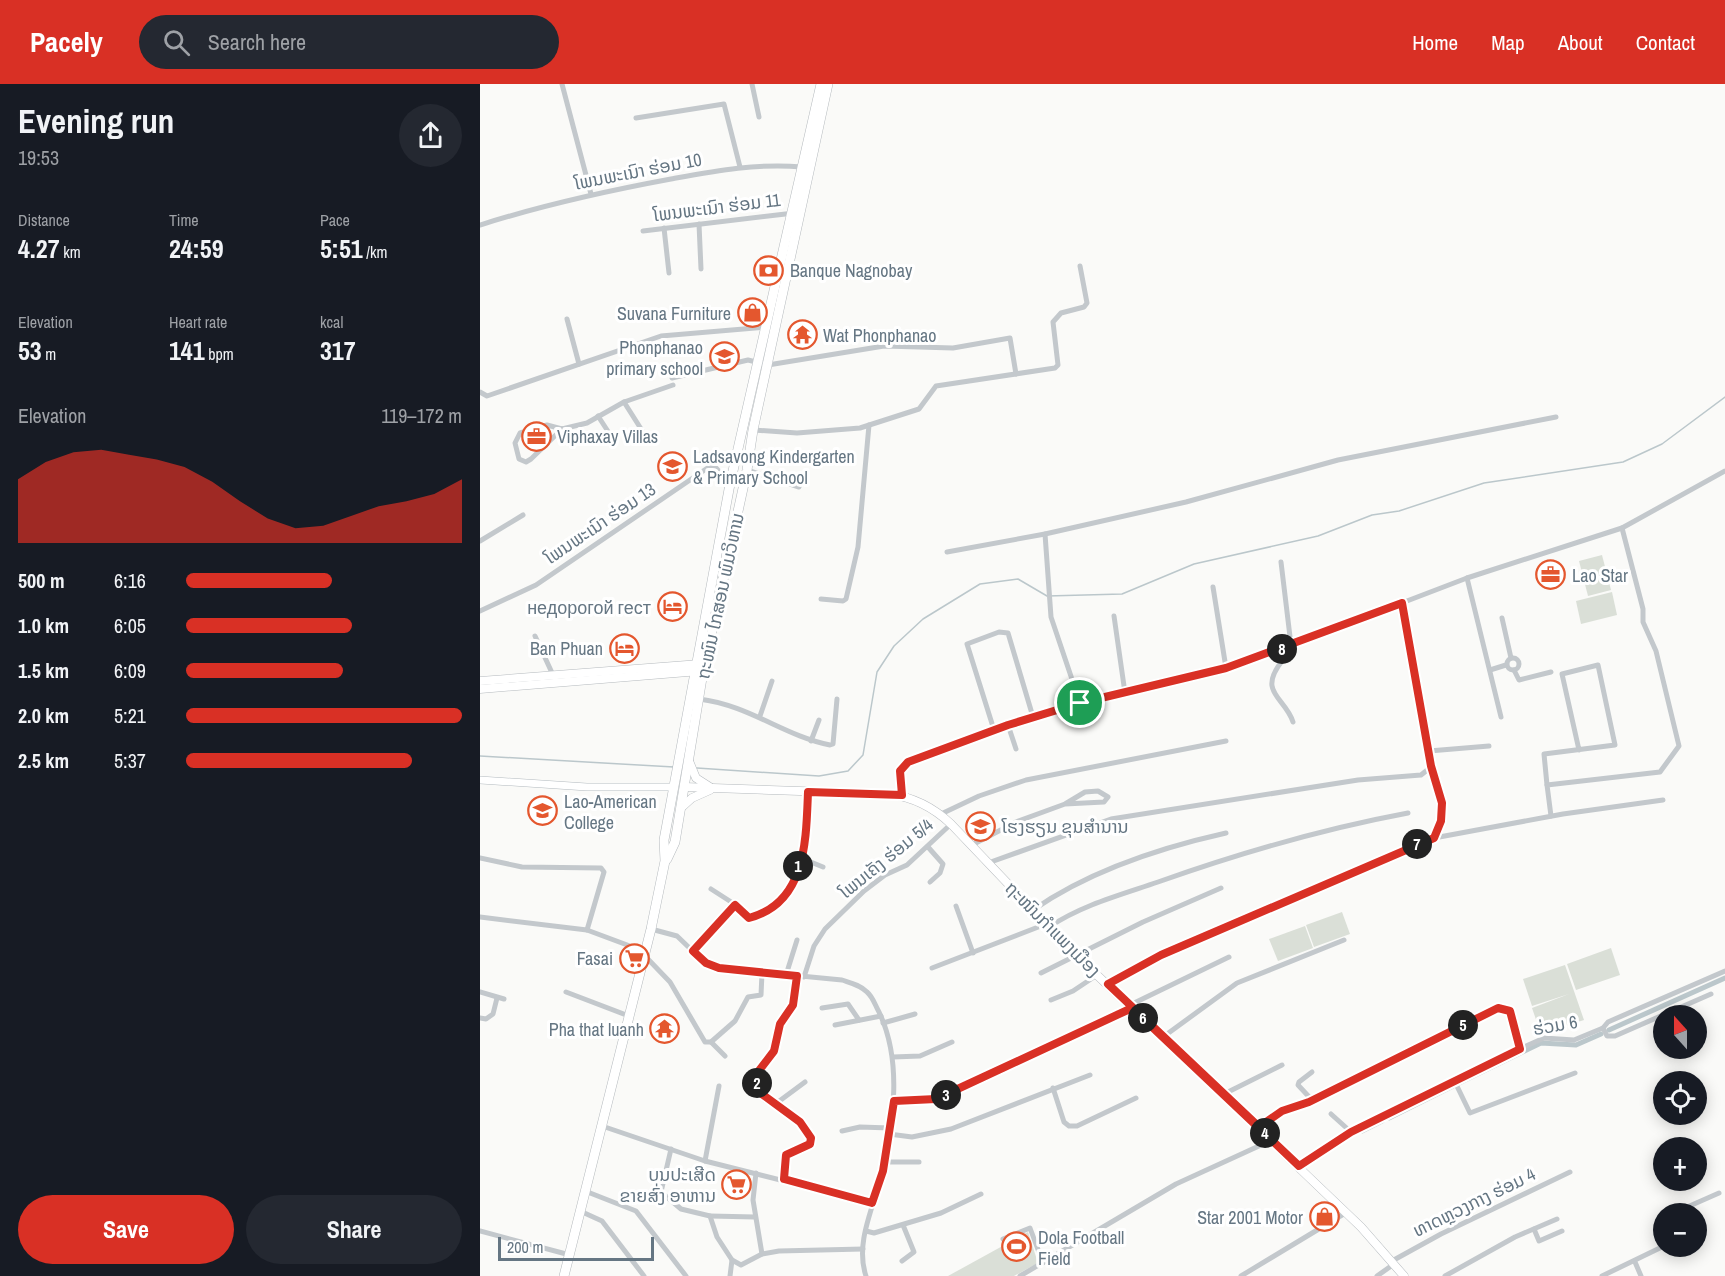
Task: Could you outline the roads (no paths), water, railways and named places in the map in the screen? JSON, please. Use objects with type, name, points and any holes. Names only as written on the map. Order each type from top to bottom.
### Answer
[{"type":"highway","name":"ຖະໜົນ ໄກສອນ ພົມວິຫານ","points":[[665,861],[675,842],[682,807],[682,780],[730,484],[794,213],[821,84]]},
{"type":"highway","name":"ຖະໜົນ ໄກສອນ ພົມວິຫານ","points":[[686,756],[699,699],[699,668],[747,470],[753,430],[828,84]]},
{"type":"highway","name":"ຖະໜົນ ໄກສອນ ພົມວິຫານ","points":[[564,1276],[651,929],[665,861],[664,840],[673,787],[682,780]]},
{"type":"highway","name":"ຖະໜົນ ໄກສອນ ພົມວິຫານ","points":[[569,1259],[569,1276]]},
{"type":"main road","points":[[480,681],[699,668]]},
{"type":"main road","points":[[480,689],[699,668]]},
{"type":"main road","points":[[686,756],[696,778],[714,789]]},
{"type":"main road","name":"ຖະໜົນກຳແພງເມືອງ","points":[[682,780],[714,789],[902,795],[941,814],[1076,955],[1347,1212],[1404,1276]]},
{"type":"main road","points":[[682,807],[692,798],[714,789]]},
{"type":"street","points":[[562,84],[591,194]]},
{"type":"street","points":[[752,84],[759,117]]},
{"type":"street","points":[[636,118],[724,104],[740,167]]},
{"type":"street","name":"ໂພນພະເນົາ ຮ່ອມ 10","points":[[480,225],[591,194],[740,167],[772,164],[804,167]]},
{"type":"street","name":"ໂພນພະເນົາ ຮ່ອມ 11","points":[[644,231],[794,213]]},
{"type":"street","points":[[699,224],[701,269]]},
{"type":"street","points":[[664,228],[669,273]]},
{"type":"street","points":[[753,430],[797,433],[869,426],[919,409],[936,386],[1058,365],[1053,321],[1061,313],[1084,307],[1087,303],[1080,266]]},
{"type":"street","points":[[567,319],[579,364]]},
{"type":"street","points":[[480,392],[487,396],[669,334],[768,327]]},
{"type":"street","points":[[672,378],[748,360],[768,365],[884,346],[953,348],[1010,338],[1016,374]]},
{"type":"street","points":[[562,429],[531,459],[525,462],[519,459],[515,443],[520,433],[547,425],[562,429],[587,423],[624,402],[673,385]]},
{"type":"street","points":[[624,402],[643,432]]},
{"type":"street","points":[[598,416],[611,436]]},
{"type":"street","points":[[947,552],[1045,534],[1186,502],[1338,460],[1556,417]]},
{"type":"street","points":[[821,599],[846,599],[858,547],[869,426]]},
{"type":"street","name":"ໂພນພະເນົາ ຮ່ອມ 13","points":[[480,611],[536,585],[709,468],[716,468],[730,484]]},
{"type":"street","points":[[747,470],[799,487]]},
{"type":"street","points":[[902,795],[900,771],[908,762],[1008,725],[1080,703],[1226,668],[1467,578],[1622,528],[1725,471]]},
{"type":"street","points":[[480,541],[522,515]]},
{"type":"street","points":[[1547,785],[1660,772],[1679,746],[1656,651],[1643,622],[1643,609],[1622,528]]},
{"type":"street","points":[[1045,534],[1051,612],[1080,703]]},
{"type":"street","points":[[1281,562],[1291,645]]},
{"type":"street","points":[[1467,578],[1501,717]]},
{"type":"street","points":[[1213,586],[1226,668]]},
{"type":"street","points":[[1402,603],[1431,766],[1442,803],[1441,821],[1434,838]]},
{"type":"street","points":[[1114,616],[1125,693]]},
{"type":"street","points":[[1502,618],[1511,657],[1506,666]]},
{"type":"street","points":[[994,730],[967,644],[992,634],[1008,633],[1033,717]]},
{"type":"street","points":[[535,636],[553,675]]},
{"type":"street","points":[[1278,650],[1282,661],[1273,674],[1273,689],[1278,702],[1288,711],[1293,722]]},
{"type":"street","points":[[1511,657],[1519,662],[1514,670]]},
{"type":"street","points":[[1551,816],[1544,754],[1579,750],[1615,745],[1598,665],[1562,674],[1579,750]]},
{"type":"street","points":[[1490,670],[1506,666],[1514,670],[1519,680],[1551,672]]},
{"type":"street","points":[[760,716],[772,681]]},
{"type":"street","points":[[699,699],[745,710],[811,741],[833,744],[837,699]]},
{"type":"street","points":[[811,741],[819,720]]},
{"type":"street","points":[[1008,725],[1016,749]]},
{"type":"street","points":[[941,814],[980,796],[1026,780],[1226,741]]},
{"type":"street","points":[[1429,751],[1489,747]]},
{"type":"street","points":[[988,864],[1112,819],[1358,780],[1421,775],[1426,773],[1431,766]]},
{"type":"street","points":[[480,780],[587,787],[673,787]]},
{"type":"street","points":[[972,845],[1016,822],[1065,804],[1092,790],[1108,797],[1104,802],[1065,804]]},
{"type":"street","points":[[711,889],[735,905],[747,918],[769,912],[790,893],[807,832],[808,792]]},
{"type":"street","points":[[1108,984],[1134,968],[1182,946],[1434,838],[1551,816],[1663,800]]},
{"type":"street","points":[[932,968],[1047,925],[1105,900],[1250,852],[1345,824],[1408,813]]},
{"type":"street","name":"ໂພນເຄັງ ຮ່ອມ 5/4","points":[[804,977],[814,946],[825,929],[864,891],[885,875],[907,865],[951,824]]},
{"type":"street","points":[[1033,910],[1065,890],[1144,857],[1178,844],[1226,833]]},
{"type":"street","points":[[928,847],[943,864],[940,873],[930,882]]},
{"type":"street","points":[[480,858],[522,867],[601,868],[604,872],[587,930]]},
{"type":"street","points":[[801,858],[823,867]]},
{"type":"street","points":[[1041,973],[1221,888]]},
{"type":"street","points":[[693,951],[735,905]]},
{"type":"street","points":[[956,906],[972,953]]},
{"type":"street","points":[[480,917],[587,930],[645,954],[670,982],[705,1042],[711,1042],[735,1021],[748,997],[761,995],[762,973]]},
{"type":"street","points":[[651,929],[674,934],[711,966],[836,979],[859,986],[871,997],[881,1016],[893,1057],[894,1101],[884,1162],[872,1203],[863,1249],[866,1276]]},
{"type":"street","points":[[786,975],[797,940]]},
{"type":"street","points":[[1163,1037],[1237,983],[1344,940]]},
{"type":"street","points":[[894,1101],[936,1099],[1131,1007],[1229,957]]},
{"type":"street","name":"ຮ່ວມ 6","points":[[1299,1166],[1351,1132],[1544,1038],[1574,1040],[1603,1028],[1608,1022],[1725,971]]},
{"type":"street","points":[[1051,999],[1073,991],[1098,975]]},
{"type":"street","points":[[784,1179],[786,1155],[803,1149],[810,1144],[811,1138],[800,1122],[756,1092],[755,1088],[759,1080],[758,1072],[774,1051],[780,1024],[793,1005],[797,976]]},
{"type":"street","points":[[480,992],[500,998],[493,1014],[480,1020]]},
{"type":"street","points":[[566,992],[631,1016]]},
{"type":"street","points":[[1603,1028],[1607,1035],[1615,1036],[1711,994]]},
{"type":"street","points":[[822,1008],[848,1004],[859,1020]]},
{"type":"street","points":[[1259,1127],[1282,1111],[1312,1100],[1498,1008],[1510,1011],[1520,1049]]},
{"type":"street","points":[[883,1023],[915,1014]]},
{"type":"street","points":[[835,1025],[881,1016]]},
{"type":"street","points":[[711,1042],[725,1056]]},
{"type":"street","points":[[893,1057],[920,1056],[952,1042]]},
{"type":"street","points":[[1224,1094],[1282,1065]]},
{"type":"street","points":[[1312,1072],[1298,1085],[1312,1100]]},
{"type":"street","points":[[1454,1080],[1470,1113],[1575,1073]]},
{"type":"street","points":[[842,1131],[860,1127],[912,1137],[951,1129],[1090,1075]]},
{"type":"street","points":[[774,1105],[805,1082]]},
{"type":"street","points":[[705,1161],[718,1086]]},
{"type":"street","points":[[1053,1088],[1064,1122],[1069,1126],[1077,1126],[1136,1098]]},
{"type":"street","points":[[1331,1114],[1351,1132]]},
{"type":"street","points":[[602,1126],[705,1161],[784,1179],[872,1203]]},
{"type":"street","points":[[1020,1276],[1184,1180],[1272,1140]]},
{"type":"street","points":[[671,1149],[661,1192],[681,1209],[710,1216],[755,1217]]},
{"type":"street","points":[[884,1162],[919,1162]]},
{"type":"street","name":"ທາດຫຼວງກາງ ຮ່ອມ 4","points":[[1377,1276],[1393,1262],[1451,1229],[1570,1172]]},
{"type":"street","points":[[756,1173],[755,1217],[762,1254]]},
{"type":"street","points":[[585,1191],[636,1211],[686,1276]]},
{"type":"street","points":[[1696,1203],[1719,1193]]},
{"type":"street","points":[[866,1231],[874,1233],[941,1213],[981,1194]]},
{"type":"street","points":[[580,1212],[602,1221],[644,1276]]},
{"type":"street","points":[[1241,1276],[1347,1212]]},
{"type":"street","points":[[710,1216],[717,1237],[732,1260],[741,1264],[762,1254],[779,1251],[863,1249]]},
{"type":"street","points":[[1445,1276],[1557,1219]]},
{"type":"street","points":[[902,1261],[914,1252],[903,1225]]},
{"type":"street","points":[[1003,1239],[1030,1228],[1043,1263]]},
{"type":"street","points":[[1534,1229],[1539,1241],[1562,1231]]},
{"type":"street","points":[[480,1231],[569,1259]]},
{"type":"street","points":[[1602,1276],[1653,1252]]},
{"type":"street","points":[[730,1276],[732,1260]]},
{"type":"street","points":[[1635,1262],[1641,1276]]},
{"type":"waterway","points":[[697,768],[819,776],[848,771],[863,755],[877,672],[894,646],[923,619],[980,584],[1018,579],[1047,596],[1122,594],[1194,564],[1318,536],[1372,515],[1399,511],[1484,483],[1623,462],[1662,444],[1725,397]]},
{"type":"waterway","points":[[480,756],[674,767]]},
{"type":"waterway","points":[[1609,1030],[1725,978]]},
{"type":"waterway","points":[[1459,1083],[1541,1043],[1576,1045],[1601,1034]]},
{"type":"waterway","points":[[1389,1118],[1453,1086]]},
{"type":"waterway","points":[[1362,1131],[1382,1121]]},
{"type":"place","name":"Banque Nagnobay","points":[[769,270]]},
{"type":"place","name":"Suvana Furniture","points":[[752,313]]},
{"type":"place","name":"Wat Phonphanao","points":[[802,335]]},
{"type":"place","name":"Phonphanao primary school","points":[[724,357]]},
{"type":"place","name":"Viphaxay Villas","points":[[536,436]]},
{"type":"place","name":"Ladsavong Kindergarten & Primary School","points":[[672,466]]},
{"type":"place","name":"Lao Star","points":[[1551,575]]},
{"type":"place","name":"недорогой гест","points":[[672,607]]},
{"type":"place","name":"Ban Phuan","points":[[624,648]]},
{"type":"place","name":"Lao-American College","points":[[543,811]]},
{"type":"place","name":"ໂຮງຮຽນ ຂຸນສຳນານ","points":[[981,826]]},
{"type":"place","name":"Fasai","points":[[634,958]]},
{"type":"place","name":"Pha that luanh","points":[[665,1029]]},
{"type":"place","name":"ບຸນປະເສີດ ຂາຍສົ່ງ ອາຫານ","points":[[737,1184]]},
{"type":"place","name":"Star 2001 Motor","points":[[1324,1217]]},
{"type":"place","name":"Dola Football Field","points":[[1017,1247]]}]
